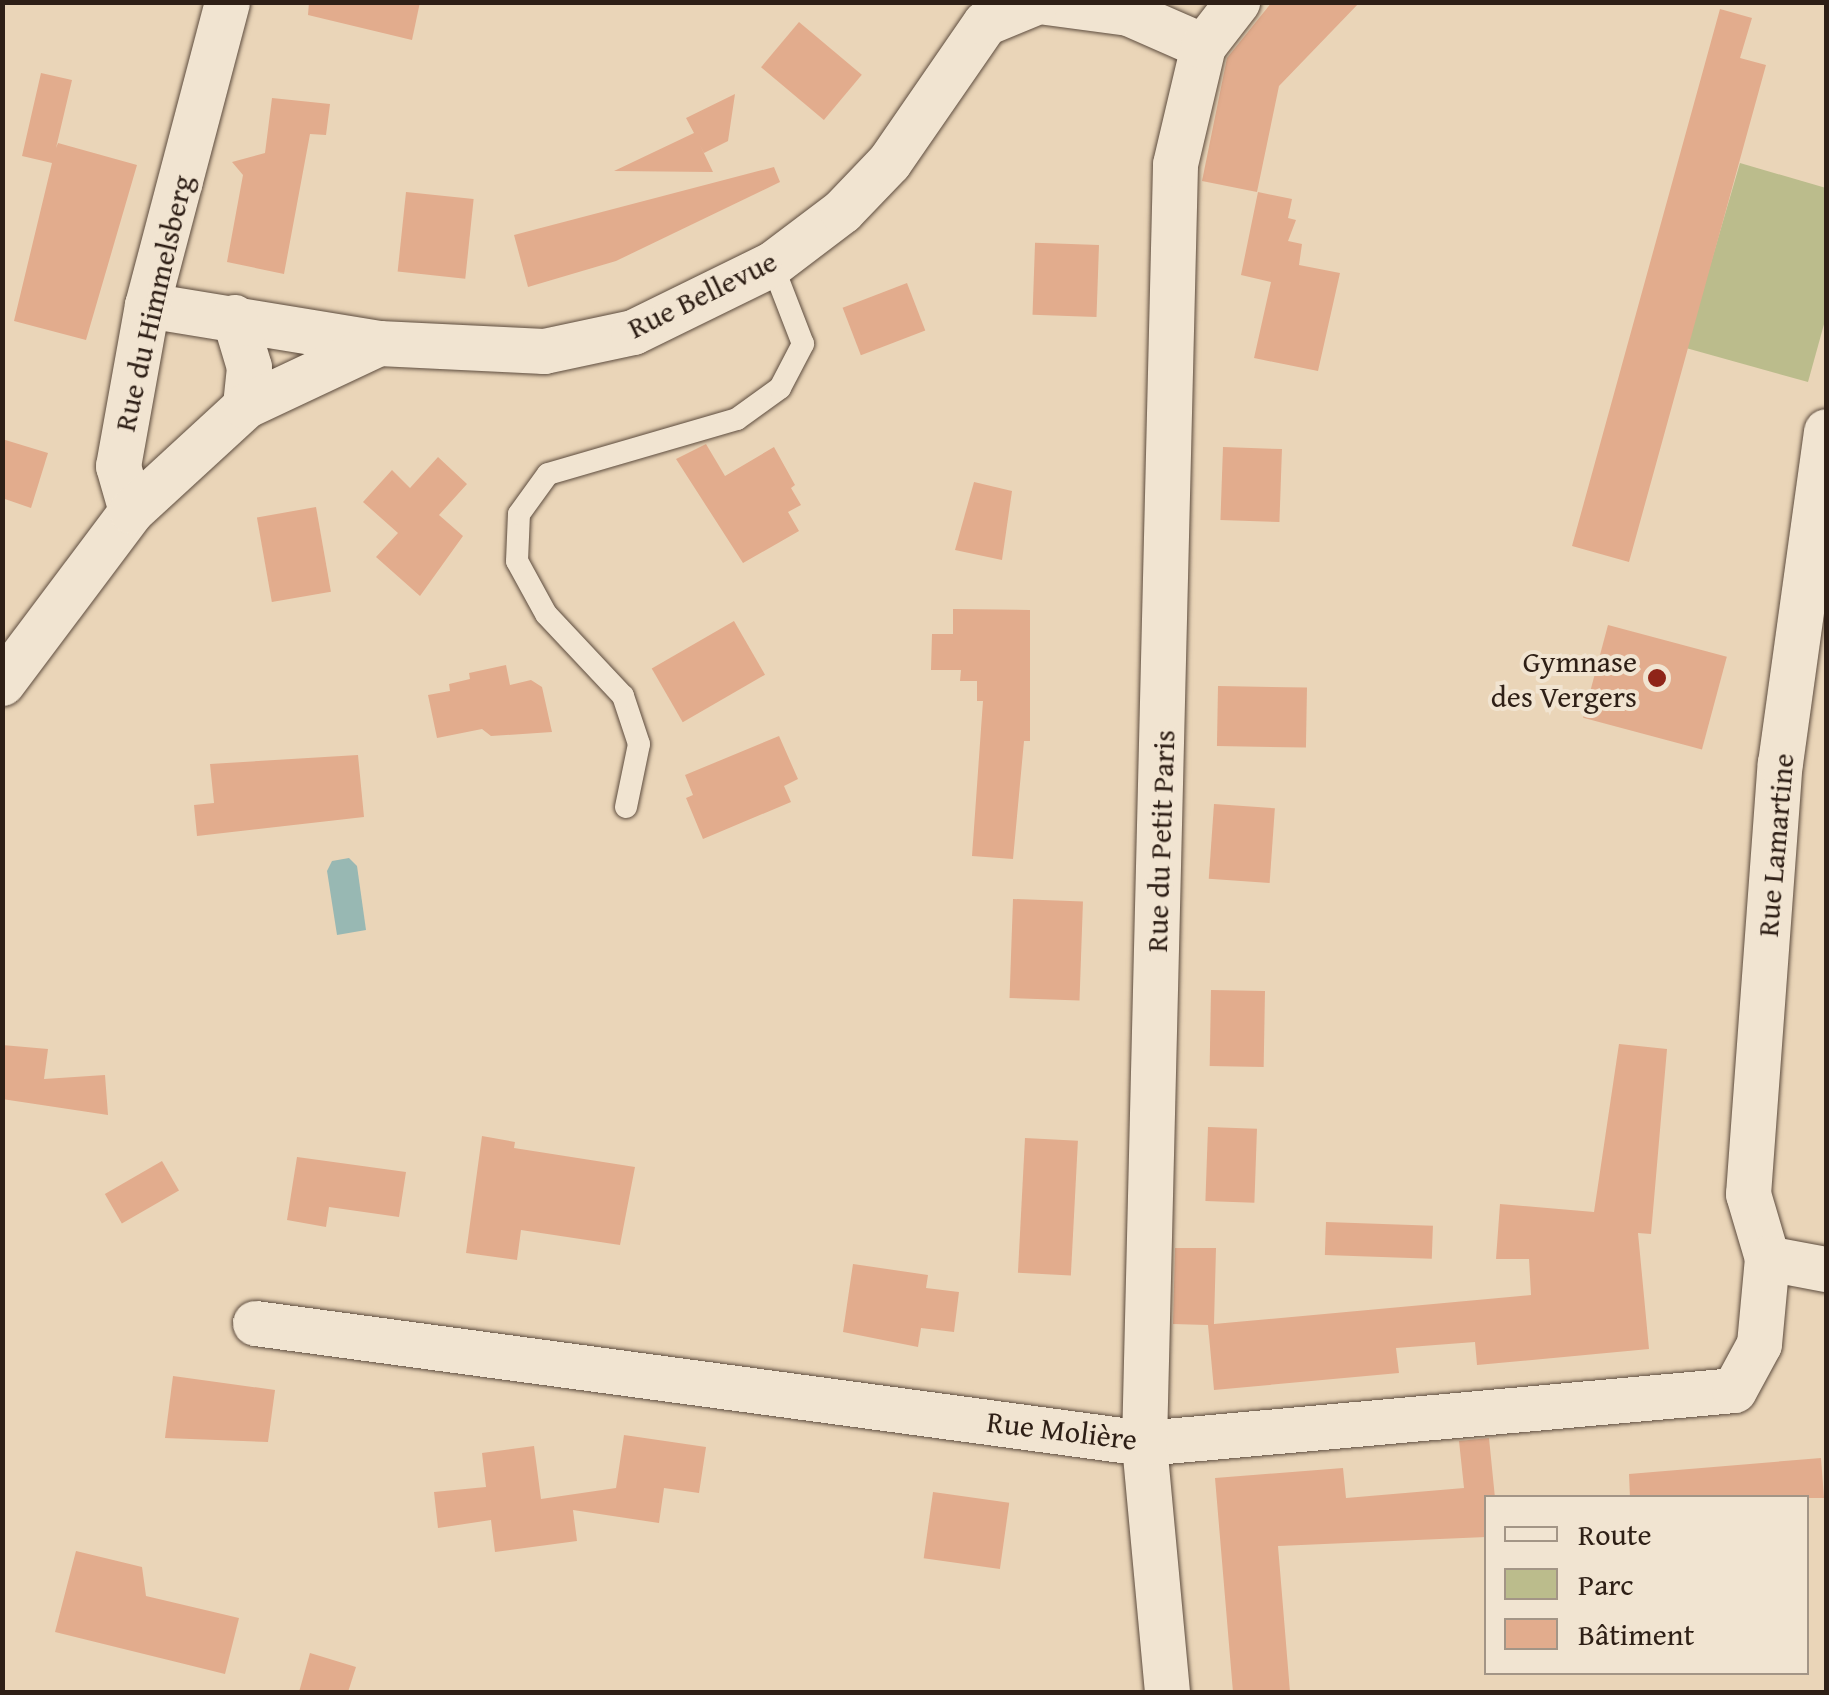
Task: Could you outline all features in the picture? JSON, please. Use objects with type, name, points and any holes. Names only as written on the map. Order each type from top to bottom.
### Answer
[{"type":"street","name":"Rue du Himmelsberg","points":[[131,510],[118,466],[147,304],[227,2]]},
{"type":"street","name":"Rue du Petit Paris","points":[[1167,1692],[1144,1443],[1175,164],[1203,46],[1237,2]]},
{"type":"street","name":"Rue Bellevue","points":[[147,304],[379,343],[544,351],[633,332],[772,264],[842,212],[888,162],[985,23],[1031,4],[1128,14],[1203,46]]},
{"type":"street","points":[[234,317],[249,367],[245,406]]},
{"type":"street","name":"Rue Bellevue","points":[[131,510],[245,406],[379,343]]},
{"type":"street","name":"Rue Lamartine","points":[[1768,1258],[1748,1194],[1780,763],[1826,430]]},
{"type":"street","points":[[2,684],[131,510]]},
{"type":"street","name":"Rue Molière","points":[[255,1322],[1144,1443],[1734,1390],[1759,1344],[1768,1258]]},
{"type":"street","points":[[1768,1258],[1826,1269]]},
{"type":"lane","points":[[626,807],[639,744],[623,696],[546,614],[518,560],[519,514],[548,474],[736,419],[780,388],[803,344],[772,264]]},
{"type":"green space","points":[[1740,163],[1826,188],[1826,317],[1808,382],[1686,348]]},
{"type":"water","points":[[349,858],[357,866],[366,930],[337,935],[327,871],[332,861]]},
{"type":"building","points":[[309,2],[420,2],[412,40],[308,15]]},
{"type":"building","points":[[1272,2],[1360,2],[1279,86],[1257,192],[1202,181],[1227,58]]},
{"type":"building","points":[[1720,9],[1752,18],[1740,58],[1766,65],[1629,562],[1572,546]]},
{"type":"building","points":[[799,22],[862,75],[824,120],[761,67]]},
{"type":"building","points":[[41,73],[72,80],[56,148],[58,143],[137,165],[86,340],[14,321],[52,163],[22,156]]},
{"type":"building","points":[[735,94],[728,141],[704,153],[700,145],[713,172],[614,171],[694,133],[686,118]]},
{"type":"building","points":[[272,98],[330,104],[326,135],[310,134],[284,274],[227,262],[243,175],[232,162],[265,153]]},
{"type":"building","points":[[774,167],[780,182],[616,261],[528,287],[514,235]]},
{"type":"building","points":[[406,192],[474,199],[465,279],[398,272]]},
{"type":"building","points":[[1258,192],[1292,199],[1288,218],[1296,220],[1288,241],[1302,244],[1299,265],[1340,273],[1318,371],[1254,358],[1271,282],[1241,275]]},
{"type":"building","points":[[1035,243],[1099,245],[1096,317],[1033,315]]},
{"type":"building","points":[[907,283],[925,331],[861,355],[843,308]]},
{"type":"building","points":[[2,439],[48,453],[31,508],[2,498]]},
{"type":"building","points":[[706,444],[725,476],[774,447],[795,485],[791,488],[801,505],[788,512],[799,531],[743,563],[676,459]]},
{"type":"building","points":[[1223,447],[1282,449],[1279,522],[1220,520]]},
{"type":"building","points":[[438,457],[467,484],[439,515],[463,536],[420,596],[376,557],[398,533],[363,502],[392,470],[410,488]]},
{"type":"building","points":[[974,482],[1012,491],[1002,560],[955,550]]},
{"type":"building","points":[[316,507],[331,592],[272,602],[257,517]]},
{"type":"building","points":[[953,609],[1030,610],[1030,741],[1024,741],[1013,859],[972,856],[983,701],[977,701],[977,681],[960,681],[961,670],[931,670],[932,634],[953,634]]},
{"type":"building","points":[[734,621],[765,675],[683,722],[652,668]]},
{"type":"building","name":"Gymnase des Vergers","points":[[1608,625],[1727,657],[1702,750],[1583,718]]},
{"type":"building","points":[[506,665],[510,685],[531,680],[542,687],[552,732],[491,736],[482,729],[437,738],[428,695],[450,691],[449,684],[470,679],[469,673]]},
{"type":"building","points":[[1218,686],[1307,688],[1306,748],[1217,746]]},
{"type":"building","points":[[779,736],[798,779],[784,786],[791,802],[703,839],[686,798],[693,795],[685,775]]},
{"type":"building","points":[[358,755],[364,817],[197,836],[194,805],[214,803],[210,764]]},
{"type":"building","points":[[1214,804],[1275,808],[1270,883],[1209,879]]},
{"type":"building","points":[[1013,899],[1083,901],[1080,1000],[1010,998]]},
{"type":"building","points":[[1211,990],[1265,991],[1264,1067],[1210,1066]]},
{"type":"building","points":[[1619,1044],[1667,1049],[1651,1234],[1638,1233],[1649,1349],[1477,1365],[1475,1342],[1396,1348],[1399,1373],[1214,1390],[1208,1325],[1173,1324],[1175,1248],[1216,1248],[1214,1324],[1531,1295],[1529,1259],[1496,1259],[1500,1204],[1594,1212]]},
{"type":"building","points":[[2,1045],[48,1049],[44,1079],[105,1075],[108,1115],[2,1099]]},
{"type":"building","points":[[1208,1127],[1257,1129],[1254,1203],[1205,1201]]},
{"type":"building","points":[[482,1136],[515,1142],[514,1148],[635,1167],[620,1245],[521,1230],[517,1260],[466,1253]]},
{"type":"building","points":[[1025,1138],[1078,1141],[1071,1276],[1018,1273]]},
{"type":"building","points":[[297,1157],[406,1172],[399,1217],[329,1207],[326,1227],[287,1220]]},
{"type":"building","points":[[162,1161],[179,1190],[122,1223],[105,1194]]},
{"type":"building","points":[[1326,1222],[1433,1226],[1432,1259],[1325,1255]]},
{"type":"building","points":[[853,1264],[928,1275],[926,1288],[959,1292],[954,1332],[921,1328],[918,1347],[843,1332]]},
{"type":"building","points":[[173,1376],[275,1390],[268,1442],[165,1438]]},
{"type":"building","points":[[624,1435],[706,1447],[699,1493],[664,1488],[659,1523],[573,1510],[577,1541],[495,1552],[491,1520],[438,1528],[434,1492],[486,1487],[482,1453],[534,1446],[541,1499],[616,1488]]},
{"type":"building","points":[[1489,1438],[1495,1495],[1484,1495],[1484,1537],[1278,1546],[1290,1692],[1233,1692],[1215,1478],[1343,1468],[1346,1498],[1464,1488],[1459,1441]]},
{"type":"building","points":[[1821,1458],[1824,1498],[1630,1495],[1629,1474]]},
{"type":"building","points":[[933,1492],[1009,1503],[1000,1569],[924,1558]]},
{"type":"building","points":[[76,1551],[142,1567],[146,1596],[239,1618],[225,1674],[55,1632]]},
{"type":"building","points":[[310,1653],[356,1667],[348,1692],[299,1692]]},
{"type":"place","name":"Gymnase des Vergers","points":[[1657,678]]}]
